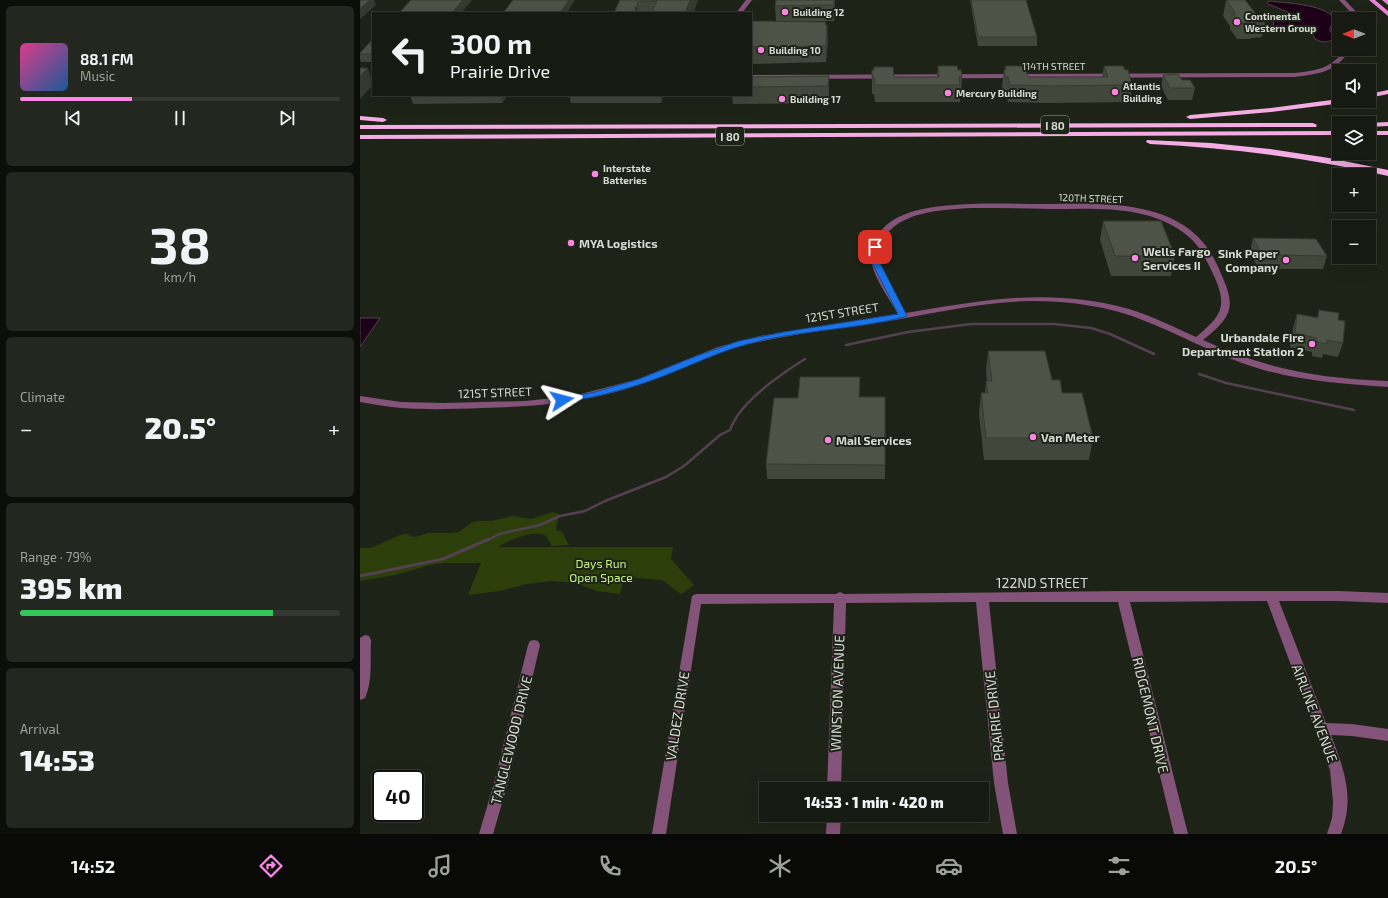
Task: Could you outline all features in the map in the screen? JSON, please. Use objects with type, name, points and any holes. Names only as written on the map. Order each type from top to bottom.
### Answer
[{"type":"highway","points":[[1376,95],[1388,92]]},
{"type":"highway","points":[[770,127],[864,123],[1136,120],[1237,114],[1332,102]]},
{"type":"highway","points":[[360,118],[522,127]]},
{"type":"highway","points":[[1376,125],[1388,124]]},
{"type":"highway","name":"I 80","points":[[360,127],[1332,125]]},
{"type":"highway","name":"I 80","points":[[360,137],[1332,133]]},
{"type":"highway","points":[[1376,133],[1388,133]]},
{"type":"highway","points":[[996,135],[1025,139],[1195,143],[1238,146],[1324,159],[1388,173]]},
{"type":"highway","points":[[360,145],[519,136]]},
{"type":"main road","points":[[1369,0],[1388,14]]},
{"type":"main road","points":[[1372,0],[1378,6]]},
{"type":"main road","points":[[1385,0],[1388,3]]},
{"type":"street","points":[[740,12],[749,0]]},
{"type":"street","points":[[1342,0],[1353,12]]},
{"type":"street","name":"114TH STREET","points":[[752,77],[1295,75],[1318,71],[1333,66],[1339,62],[1343,56]]},
{"type":"street","name":"120TH STREET","points":[[903,316],[875,261],[874,254],[877,241],[885,230],[908,216],[928,210],[960,206],[1108,207],[1130,210],[1154,216],[1182,228],[1199,241],[1208,254],[1226,294],[1226,308],[1219,321],[1197,341]]},
{"type":"street","name":"121ST STREET","points":[[360,399],[401,405],[444,406],[525,404],[573,399],[620,388],[642,381],[702,356],[742,343],[784,334],[1006,300],[1059,299],[1120,309],[1145,318],[1242,360],[1279,372],[1322,380],[1388,386]]},
{"type":"street","name":"122ND STREET","points":[[696,599],[1123,596],[1338,596],[1388,598]]},
{"type":"street","name":"RIDGEMONT DRIVE","points":[[1123,596],[1181,834]]},
{"type":"street","name":"AIRLINE AVENUE","points":[[1271,596],[1337,770],[1340,788],[1340,810],[1334,834]]},
{"type":"street","name":"PRAIRIE DRIVE","points":[[982,597],[1001,783],[1010,834]]},
{"type":"street","name":"WINSTON AVENUE","points":[[834,782],[840,598]]},
{"type":"street","name":"VALDEZ DRIVE","points":[[659,834],[696,599]]},
{"type":"street","points":[[360,694],[363,678],[365,640]]},
{"type":"street","name":"TANGLEWOOD DRIVE","points":[[486,834],[501,783],[534,645]]},
{"type":"street","points":[[1322,729],[1352,730],[1388,735]]},
{"type":"street","points":[[833,834],[834,822]]},
{"type":"green space","name":"Days Run Open Space","points":[[553,512],[559,514],[556,528],[557,531],[562,532],[569,545],[552,546],[546,536],[541,534],[529,534],[498,547],[673,547],[671,559],[694,585],[681,594],[662,580],[624,577],[620,594],[597,591],[576,583],[551,581],[527,584],[499,591],[468,595],[481,563],[444,563],[430,565],[395,575],[360,581],[360,548],[371,548],[400,535],[406,534],[415,537],[428,533],[459,532],[471,523],[478,521],[491,521],[513,516],[531,519]]},
{"type":"shaded area","points":[[1267,2],[1304,5],[1329,13],[1332,16],[1330,31],[1332,34],[1332,40],[1326,42],[1319,41],[1315,39],[1313,34],[1304,30],[1285,32],[1271,29],[1270,28],[1274,24],[1273,21],[1258,16],[1259,15],[1288,18],[1291,15],[1288,12],[1268,4]]},
{"type":"shaded area","points":[[360,318],[380,318],[360,347]]},
{"type":"building","points":[[360,0],[370,0],[360,9]]},
{"type":"building","points":[[411,0],[463,0],[453,12],[400,12]]},
{"type":"building","points":[[513,0],[569,0],[561,12],[504,12]]},
{"type":"building","points":[[620,0],[690,0],[685,12],[652,12],[657,1],[637,2],[638,7],[635,7],[636,12],[614,12]]},
{"type":"building","points":[[776,0],[834,0],[834,5],[775,6]]},
{"type":"building","points":[[971,0],[1026,0],[1037,37],[978,37]]},
{"type":"building","points":[[1226,0],[1245,0],[1256,14],[1260,15],[1265,22],[1241,23],[1233,14],[1236,14]]},
{"type":"building","points":[[753,21],[826,22],[826,46],[752,47]]},
{"type":"building","points":[[372,40],[372,54],[360,53]]},
{"type":"building","points":[[938,66],[957,66],[958,70],[961,70],[962,77],[959,77],[960,85],[875,85],[874,77],[872,77],[872,70],[874,70],[874,67],[893,67],[894,77],[939,77]]},
{"type":"building","points":[[1005,66],[1025,66],[1028,77],[1108,77],[1104,66],[1123,66],[1125,70],[1128,70],[1132,85],[1010,85],[1008,77],[1005,77]]},
{"type":"building","points":[[360,68],[368,68],[360,76]]},
{"type":"building","points":[[1178,74],[1182,80],[1190,80],[1195,88],[1170,88],[1163,75]]},
{"type":"building","points":[[829,76],[828,86],[752,87],[752,77]]},
{"type":"building","points":[[1103,221],[1161,221],[1175,256],[1115,256]]},
{"type":"building","points":[[1253,238],[1316,239],[1327,256],[1275,255],[1278,261],[1265,261]]},
{"type":"building","points":[[1319,310],[1339,313],[1338,320],[1345,321],[1343,343],[1327,340],[1327,344],[1317,342],[1316,338],[1295,333],[1297,314],[1318,318]]},
{"type":"building","name":"Van Meter","points":[[988,351],[1045,351],[1052,380],[1060,380],[1062,393],[1082,393],[1093,438],[986,438],[981,393],[988,393],[986,381],[992,381]]},
{"type":"building","name":"Mail Services","points":[[800,377],[860,377],[859,397],[885,397],[885,465],[766,464],[774,398],[798,398]]},
{"type":"waterway","points":[[846,345],[908,332],[971,324],[1054,324],[1091,328],[1110,334],[1154,354]]},
{"type":"waterway","points":[[488,540],[499,534],[540,525],[560,516],[585,511],[605,501],[666,477],[684,466],[720,435],[730,430],[735,420],[751,400],[773,381],[805,359]]},
{"type":"waterway","points":[[1199,374],[1226,383],[1354,410]]},
{"type":"waterway","points":[[360,576],[443,559],[489,539]]},
{"type":"place","name":"Building 12","points":[[785,12]]},
{"type":"place","name":"Continental Western Group","points":[[1237,22]]},
{"type":"place","name":"Building 10","points":[[761,50]]},
{"type":"place","name":"Atlantis Building","points":[[1115,92]]},
{"type":"place","name":"Mercury Building","points":[[948,93]]},
{"type":"place","name":"Building 17","points":[[782,99]]},
{"type":"place","name":"Interstate Batteries","points":[[595,174]]},
{"type":"place","name":"MYA Logistics","points":[[571,243]]},
{"type":"place","name":"Wells Fargo Services II","points":[[1135,258]]},
{"type":"place","name":"Sink Paper Company","points":[[1286,260]]},
{"type":"place","name":"Urbandale Fire Department Station 2","points":[[1312,344]]},
{"type":"place","name":"Van Meter","points":[[1033,437]]},
{"type":"place","name":"Mail Services","points":[[828,440]]},
{"type":"route","points":[[562,400],[573,399],[620,388],[663,374],[702,356],[742,343],[784,334],[903,316],[877,267],[874,254],[875,247]]}]
